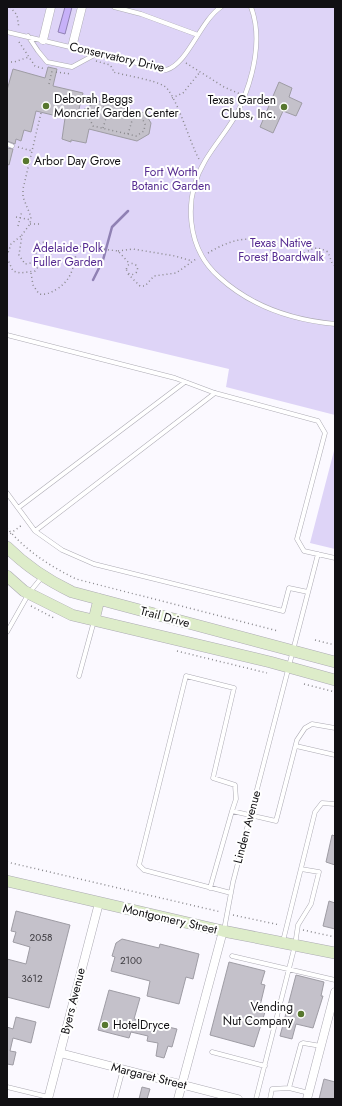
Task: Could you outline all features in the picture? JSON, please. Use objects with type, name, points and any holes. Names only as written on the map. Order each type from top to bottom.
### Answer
[{"type":"street","points":[[43,40],[51,7]]},
{"type":"street","points":[[72,47],[82,7]]},
{"type":"street","name":"Trail Drive","points":[[7,547],[23,563],[42,577],[72,592],[335,662]]},
{"type":"street","name":"Trail Drive","points":[[7,576],[29,593],[72,615],[289,667],[335,680]]},
{"type":"street","points":[[94,620],[99,599]]},
{"type":"street","name":"Montgomery Street","points":[[7,881],[224,931],[335,953]]},
{"type":"street","name":"Byers Avenue","points":[[48,1098],[99,903]]},
{"type":"street","name":"Linden Avenue","points":[[178,1099],[224,931]]},
{"type":"street","points":[[308,1096],[335,992]]},
{"type":"street","name":"Margaret Street","points":[[60,1053],[238,1099]]},
{"type":"lane","points":[[114,7],[141,14],[198,35]]},
{"type":"lane","name":"Conservatory Drive","points":[[7,32],[166,70],[176,66],[212,14],[221,7]]},
{"type":"lane","points":[[251,7],[256,27],[255,58],[244,96],[230,125],[204,161],[190,205],[192,233],[196,244],[213,272],[231,289],[248,299],[296,318],[335,324]]},
{"type":"lane","points":[[28,36],[47,62],[72,67],[97,54]]},
{"type":"lane","points":[[7,144],[12,146]]},
{"type":"lane","points":[[7,335],[185,382],[215,394],[318,421],[325,433],[298,539],[304,550],[335,558]]},
{"type":"lane","points":[[18,508],[185,382]]},
{"type":"lane","points":[[35,531],[215,394]]},
{"type":"lane","points":[[7,493],[35,531],[62,550],[94,564],[284,611],[289,588],[308,592]]},
{"type":"lane","name":"Linden Avenue","points":[[224,931],[231,893],[250,816],[318,554]]},
{"type":"lane","points":[[7,632],[29,593],[42,577]]},
{"type":"lane","points":[[79,676],[94,620]]},
{"type":"lane","points":[[210,888],[236,799],[235,784],[214,778],[234,688],[186,676],[139,864],[144,870],[210,888],[231,893]]},
{"type":"lane","points":[[232,811],[271,822],[277,820],[301,732],[312,724],[335,728]]},
{"type":"lane","points":[[296,746],[335,755]]},
{"type":"lane","points":[[283,942],[315,812],[322,803],[335,804]]},
{"type":"lane","points":[[256,1099],[298,929],[311,904],[319,872],[301,869]]},
{"type":"lane","points":[[232,956],[289,968],[335,980]]},
{"type":"lane","points":[[289,1088],[300,1044],[303,1043],[321,1046]]},
{"type":"lane","points":[[212,1052],[265,1066]]},
{"type":"lane","points":[[115,1099],[123,1069]]},
{"type":"lane","points":[[7,1086],[48,1098]]},
{"type":"lane","points":[[270,1099],[272,1089],[289,1088],[308,1096]]},
{"type":"path","points":[[10,7],[19,23],[20,34]]},
{"type":"path","points":[[14,40],[21,44],[35,66],[47,69]]},
{"type":"path","points":[[7,62],[14,62],[29,57]]},
{"type":"path","points":[[181,60],[224,87],[244,96]]},
{"type":"path","points":[[93,61],[110,65],[113,72],[164,86],[179,109],[195,152],[199,159],[204,161]]},
{"type":"path","points":[[49,84],[52,70]]},
{"type":"path","points":[[56,72],[70,75],[75,72]]},
{"type":"path","points":[[172,98],[183,93],[200,72]]},
{"type":"path","points":[[99,106],[109,108],[141,116],[145,124],[144,131],[136,136],[93,126],[86,114],[99,106]]},
{"type":"path","points":[[104,128],[109,108]]},
{"type":"path","points":[[41,113],[23,189],[23,197],[31,214],[31,220],[30,224],[22,235],[11,244],[7,257],[14,271],[20,274],[34,272],[43,260],[55,251],[68,245],[118,251],[133,249],[175,256],[192,261]]},
{"type":"path","points":[[128,134],[134,114]]},
{"type":"path","points":[[12,146],[32,151]]},
{"type":"path","points":[[18,226],[22,211]]},
{"type":"path","points":[[16,216],[31,220]]},
{"type":"path","points":[[30,224],[39,224]]},
{"type":"path","points":[[22,235],[19,255],[25,264],[33,261],[36,255],[36,246],[42,242],[49,243],[55,251]]},
{"type":"path","points":[[130,264],[126,268],[128,274],[140,286],[143,286],[154,276],[176,274],[192,261],[223,243],[236,240],[253,240],[260,242],[277,255],[294,256],[312,248],[320,247],[328,252],[332,263],[335,266]]},
{"type":"path","points":[[31,273],[33,285],[39,294],[45,295],[62,286],[69,278],[73,269],[77,245]]},
{"type":"path","points":[[118,251],[130,264],[135,265],[137,270],[133,275],[128,274]]},
{"type":"path","points":[[7,536],[27,521]]},
{"type":"path","points":[[7,528],[46,564],[76,579],[278,631]]},
{"type":"path","points":[[315,640],[335,645]]},
{"type":"path","points":[[304,684],[335,692]]},
{"type":"path","points":[[7,862],[287,927]]},
{"type":"path","points":[[298,929],[335,937]]},
{"type":"green space","name":"Fort Worth Botanic Garden","points":[[7,7],[335,7],[335,415],[226,387],[229,369],[7,316]]},
{"type":"green space","points":[[335,447],[335,549],[310,543]]},
{"type":"shaded area","points":[[65,7],[72,7],[65,34],[58,32]]},
{"type":"building","name":"Deborah Beggs Moncrief Garden Center","points":[[48,67],[57,69],[53,86],[83,93],[78,113],[98,101],[145,113],[151,123],[149,134],[137,141],[89,129],[86,143],[71,140],[71,142],[62,139],[65,118],[36,111],[31,132],[24,130],[21,141],[16,139],[15,144],[7,141],[7,90],[13,69],[45,78]]},
{"type":"building","name":"Texas Garden Clubs, Inc.","points":[[279,82],[292,88],[289,97],[302,103],[296,116],[283,111],[273,133],[260,127]]},
{"type":"building","points":[[7,148],[13,149],[9,165],[7,164]]},
{"type":"building","points":[[332,835],[335,836],[335,865],[326,862]]},
{"type":"building","points":[[329,901],[335,903],[335,929],[323,926]]},
{"type":"building","points":[[16,911],[70,925],[49,1008],[7,997],[7,959],[26,964],[30,947],[13,942],[16,932],[11,931]]},
{"type":"building","points":[[122,939],[159,948],[160,944],[199,954],[193,979],[186,977],[179,1004],[147,996],[150,981],[111,971],[115,957],[112,956],[116,943]]},
{"type":"building","points":[[229,962],[265,971],[261,984],[265,985],[259,1010],[265,1012],[254,1047],[210,1035]]},
{"type":"building","name":"Vending Nut Company","points":[[296,975],[324,982],[321,996],[323,996],[313,1028],[296,1024],[292,1039],[280,1036]]},
{"type":"building","points":[[109,990],[140,998],[134,1019],[177,1029],[172,1047],[168,1046],[164,1058],[156,1056],[158,1043],[147,1041],[148,1036],[131,1032],[129,1038],[98,1030]]},
{"type":"building","points":[[16,1017],[36,1022],[31,1043],[13,1038],[10,1051],[16,1052],[13,1065],[7,1064],[7,1027],[13,1029]]},
{"type":"building","points":[[324,1079],[335,1082],[335,1099],[319,1099]]},
{"type":"building","points":[[142,1087],[150,1089],[147,1099],[139,1099]]},
{"type":"waterway","points":[[93,280],[103,260],[112,227],[128,211]]},
{"type":"place","name":"Deborah Beggs Moncrief Garden Center","points":[[46,106]]},
{"type":"place","name":"Texas Garden Clubs, Inc.","points":[[284,107]]},
{"type":"place","name":"Arbor Day Grove","points":[[26,161]]},
{"type":"place","name":"Vending Nut Company","points":[[301,1014]]},
{"type":"place","name":"HotelDryce","points":[[105,1025]]},
{"type":"park label","name":"Texas Native Forest Boardwalk","points":[[281,250]]},
{"type":"park label","name":"Adelaide Polk Fuller Garden","points":[[68,255]]}]
